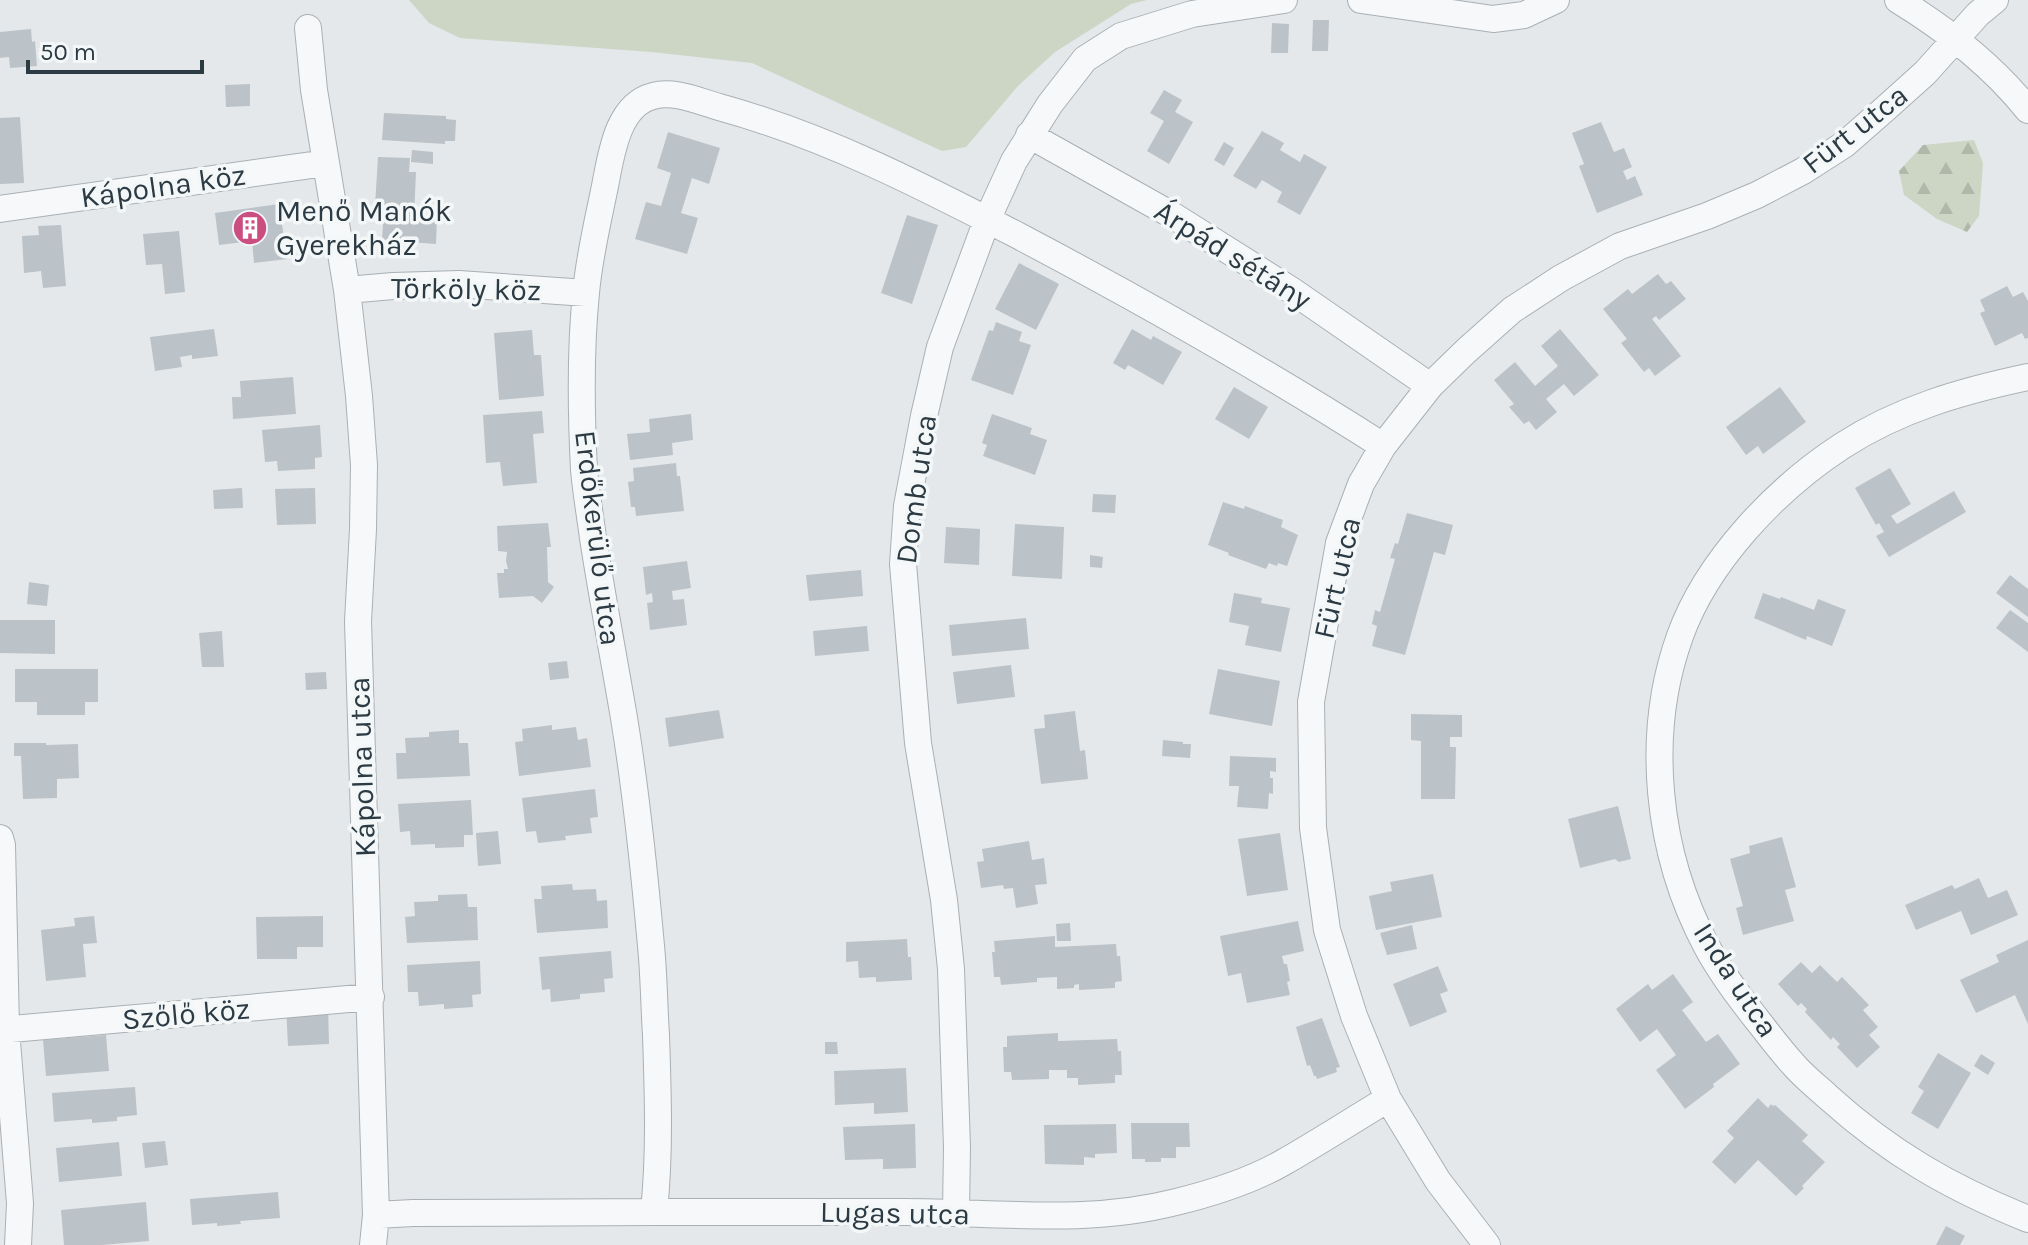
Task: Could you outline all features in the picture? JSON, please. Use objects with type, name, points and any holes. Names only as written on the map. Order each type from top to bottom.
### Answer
[{"type":"street","name":"Domb utca","points":[[956,1212],[951,969],[944,900],[918,743],[903,564],[907,506],[940,347],[987,220],[1014,161],[1050,104],[1085,59],[1121,36],[1192,14],[1284,0]]},
{"type":"street","points":[[1361,0],[1493,19],[1524,15],[1556,0]]},
{"type":"street","points":[[1898,0],[1956,38],[1994,72],[2028,110]]},
{"type":"street","name":"Fürt utca","points":[[1487,1245],[1438,1181],[1388,1099],[1354,1016],[1327,930],[1313,828],[1311,702],[1339,543],[1361,484],[1383,446],[1430,386],[1512,310],[1561,278],[1620,246],[1707,216],[1803,171],[1845,144],[1925,73],[1978,14],[1995,0]]},
{"type":"street","name":"Kápolna utca","points":[[308,28],[314,90],[347,290],[364,465],[358,621],[371,997],[376,1215],[373,1245]]},
{"type":"street","name":"Erdőkerülő utca","points":[[654,1211],[659,1165],[652,951],[625,721],[585,475],[582,382],[586,293],[608,173],[621,124],[642,100],[672,94],[738,112],[825,142],[899,174],[987,220]]},
{"type":"street","name":"Árpád sétány","points":[[1029,135],[1172,215],[1291,290],[1430,386]]},
{"type":"street","name":"Kápolna köz","points":[[0,209],[326,163]]},
{"type":"street","points":[[987,220],[1223,348],[1383,446]]},
{"type":"street","name":"Törköly köz","points":[[347,290],[459,284],[586,293]]},
{"type":"street","name":"Inda utca","points":[[2028,377],[1979,387],[1934,401],[1885,422],[1842,446],[1807,472],[1776,498],[1746,530],[1701,591],[1684,625],[1666,685],[1660,744],[1660,796],[1669,847],[1684,895],[1707,947],[1737,994],[1794,1065],[1891,1149],[1974,1196],[2028,1219]]},
{"type":"street","points":[[0,838],[3,1029],[20,1203],[18,1245]]},
{"type":"street","name":"Szőlő köz","points":[[3,1029],[371,997]]},
{"type":"street","name":"Lugas utca","points":[[376,1215],[654,1211],[956,1212],[1070,1217],[1118,1214],[1176,1202],[1238,1184],[1282,1163],[1388,1099]]},
{"type":"green space","points":[[409,0],[1147,0],[1131,4],[1055,52],[1018,86],[966,147],[942,151],[752,63],[460,38],[429,23]]},
{"type":"green space","points":[[1974,140],[1983,163],[1982,177],[1979,216],[1967,232],[1937,219],[1904,195],[1899,171],[1923,145]]},
{"type":"building","points":[[1313,20],[1329,20],[1328,51],[1312,51]]},
{"type":"building","points":[[1272,23],[1289,24],[1288,53],[1271,53]]},
{"type":"building","points":[[31,29],[37,66],[10,68],[9,57],[0,58],[0,32]]},
{"type":"building","points":[[250,84],[250,106],[226,107],[225,85]]},
{"type":"building","points":[[1164,90],[1182,100],[1175,112],[1193,122],[1169,164],[1147,151],[1164,121],[1150,113]]},
{"type":"building","points":[[384,113],[446,116],[446,119],[456,120],[455,141],[445,141],[445,144],[382,140]]},
{"type":"building","points":[[20,117],[24,183],[0,184],[0,118]]},
{"type":"building","points":[[1601,122],[1614,152],[1624,148],[1632,167],[1623,171],[1627,180],[1635,176],[1643,195],[1597,213],[1579,166],[1584,164],[1572,133]]},
{"type":"building","points":[[1262,131],[1284,143],[1280,150],[1300,162],[1304,154],[1327,167],[1300,215],[1277,202],[1282,192],[1262,180],[1256,189],[1233,176]]},
{"type":"building","points":[[668,132],[720,148],[709,184],[692,178],[681,213],[698,218],[687,254],[635,239],[646,202],[661,206],[671,173],[657,168]]},
{"type":"building","points":[[1224,142],[1234,148],[1224,166],[1214,160]]},
{"type":"building","points":[[412,150],[433,152],[433,164],[411,162]]},
{"type":"building","points":[[378,157],[410,158],[409,172],[416,172],[414,217],[437,218],[436,244],[382,240],[384,207],[375,206]]},
{"type":"building","name":"Menő Manók Gyerekház","points":[[279,204],[287,259],[254,263],[252,241],[219,245],[215,213]]},
{"type":"building","points":[[907,215],[938,225],[912,304],[881,293]]},
{"type":"building","points":[[61,225],[66,286],[43,288],[41,271],[24,273],[22,236],[39,235],[38,226]]},
{"type":"building","points":[[179,231],[185,292],[165,294],[162,264],[146,265],[143,234]]},
{"type":"building","points":[[1019,263],[1059,284],[1036,330],[995,309]]},
{"type":"building","points":[[1658,274],[1666,284],[1671,281],[1686,299],[1659,320],[1656,316],[1652,319],[1681,356],[1655,376],[1649,368],[1644,372],[1621,343],[1627,339],[1603,309],[1628,289],[1632,294]]},
{"type":"building","points":[[2007,286],[2013,297],[2023,292],[2028,301],[2028,338],[2025,339],[2022,333],[1995,346],[1980,313],[1985,311],[1980,300]]},
{"type":"building","points":[[996,322],[1022,332],[1019,341],[1031,345],[1013,395],[971,380],[989,330],[993,331]]},
{"type":"building","points":[[214,329],[218,356],[180,357],[182,367],[155,371],[150,337]]},
{"type":"building","points":[[1132,329],[1151,340],[1153,336],[1182,352],[1163,385],[1128,365],[1125,370],[1113,363]]},
{"type":"building","points":[[1560,329],[1599,375],[1574,396],[1564,384],[1546,399],[1557,412],[1536,430],[1529,421],[1524,424],[1509,407],[1514,404],[1494,380],[1515,362],[1535,386],[1558,366],[1541,346]]},
{"type":"building","points":[[532,330],[534,355],[541,355],[544,396],[499,400],[494,333]]},
{"type":"building","points":[[293,377],[296,414],[233,419],[232,397],[241,397],[240,381]]},
{"type":"building","points":[[1234,387],[1268,407],[1249,439],[1215,419]]},
{"type":"building","points":[[1780,387],[1806,422],[1763,454],[1758,446],[1746,455],[1726,427]]},
{"type":"building","points":[[542,411],[544,433],[533,434],[537,483],[503,486],[500,462],[486,463],[483,415]]},
{"type":"building","points":[[691,414],[693,440],[672,443],[673,455],[630,460],[627,434],[650,432],[649,419]]},
{"type":"building","points":[[992,414],[1032,428],[1030,434],[1047,440],[1035,475],[983,456],[987,445],[982,443]]},
{"type":"building","points":[[320,425],[322,457],[315,458],[315,469],[278,471],[277,461],[265,462],[262,430]]},
{"type":"building","points":[[676,463],[684,511],[636,516],[635,507],[631,507],[628,482],[634,481],[633,468]]},
{"type":"building","points":[[1890,468],[1911,504],[1891,516],[1897,524],[1954,491],[1966,512],[1889,557],[1876,536],[1884,532],[1879,523],[1876,525],[1855,488]]},
{"type":"building","points":[[242,488],[243,508],[214,509],[213,490]]},
{"type":"building","points":[[315,488],[316,524],[277,525],[275,489]]},
{"type":"building","points":[[1093,494],[1116,495],[1115,513],[1092,512]]},
{"type":"building","points":[[1223,502],[1244,509],[1245,506],[1283,520],[1281,527],[1298,535],[1287,566],[1269,563],[1266,569],[1208,545]]},
{"type":"building","points":[[1407,513],[1453,525],[1445,555],[1434,552],[1405,655],[1372,646],[1377,626],[1372,624],[1375,610],[1380,612],[1395,559],[1390,558],[1395,543],[1398,544]]},
{"type":"building","points":[[548,523],[551,547],[547,547],[548,582],[554,587],[542,603],[533,596],[499,598],[497,573],[508,569],[507,552],[498,551],[497,526]]},
{"type":"building","points":[[1015,524],[1064,527],[1062,579],[1012,576]]},
{"type":"building","points":[[946,527],[980,529],[979,565],[944,563]]},
{"type":"building","points":[[1090,555],[1103,557],[1102,568],[1090,567]]},
{"type":"building","points":[[687,561],[691,588],[672,591],[673,600],[684,599],[687,625],[650,630],[647,603],[653,602],[652,593],[646,595],[643,567]]},
{"type":"building","points":[[861,570],[863,596],[809,601],[806,575]]},
{"type":"building","points":[[2010,575],[2028,589],[2028,617],[1996,593]]},
{"type":"building","points":[[29,582],[49,585],[47,606],[27,604]]},
{"type":"building","points":[[1234,593],[1262,598],[1261,603],[1290,608],[1281,652],[1245,645],[1249,626],[1229,622]]},
{"type":"building","points":[[1763,593],[1814,610],[1818,599],[1846,610],[1832,646],[1807,636],[1806,640],[1754,618]]},
{"type":"building","points":[[2010,610],[2028,623],[2028,652],[1996,628]]},
{"type":"building","points":[[1026,618],[1029,649],[952,656],[949,625]]},
{"type":"building","points":[[0,620],[55,620],[55,654],[0,653]]},
{"type":"building","points":[[867,626],[869,651],[815,656],[813,631]]},
{"type":"building","points":[[222,631],[224,667],[202,667],[199,633]]},
{"type":"building","points":[[567,661],[569,678],[550,680],[548,663]]},
{"type":"building","points":[[1011,665],[1015,697],[957,704],[953,672]]},
{"type":"building","points":[[15,669],[98,669],[98,702],[85,702],[85,715],[37,715],[37,702],[15,702]]},
{"type":"building","points":[[1218,669],[1280,681],[1272,726],[1209,714]]},
{"type":"building","points":[[326,672],[327,689],[306,690],[305,673]]},
{"type":"building","points":[[719,710],[724,738],[669,747],[665,718]]},
{"type":"building","points":[[1075,711],[1080,751],[1085,750],[1088,779],[1041,784],[1034,729],[1045,728],[1044,715]]},
{"type":"building","points":[[1411,714],[1462,715],[1462,737],[1450,737],[1450,747],[1456,747],[1455,799],[1421,799],[1421,741],[1411,740]]},
{"type":"building","points":[[552,725],[552,730],[576,727],[578,740],[587,738],[591,767],[519,776],[515,742],[523,741],[522,729]]},
{"type":"building","points":[[459,730],[459,743],[468,743],[470,776],[397,779],[396,753],[406,753],[405,738],[429,737],[429,732]]},
{"type":"building","points":[[1163,740],[1191,744],[1190,758],[1162,756]]},
{"type":"building","points":[[14,743],[78,744],[79,778],[57,779],[57,798],[23,799],[21,756],[14,756]]},
{"type":"building","points":[[1230,756],[1276,758],[1276,772],[1270,771],[1273,794],[1269,793],[1268,809],[1237,807],[1239,786],[1229,786]]},
{"type":"building","points":[[595,789],[598,817],[590,818],[592,833],[538,843],[536,831],[526,832],[522,798]]},
{"type":"building","points":[[471,800],[473,835],[464,835],[464,847],[411,845],[410,831],[400,832],[398,804]]},
{"type":"building","points":[[1618,806],[1631,859],[1619,862],[1615,859],[1580,868],[1568,819]]},
{"type":"building","points":[[498,831],[501,864],[478,866],[476,833]]},
{"type":"building","points":[[1280,833],[1288,890],[1247,896],[1238,839]]},
{"type":"building","points":[[1782,837],[1796,887],[1785,890],[1794,921],[1743,935],[1736,908],[1743,906],[1730,859],[1750,853],[1749,846]]},
{"type":"building","points":[[1029,841],[1032,860],[1044,858],[1047,884],[1035,885],[1038,904],[1016,908],[1013,888],[1004,889],[1003,885],[981,888],[977,862],[984,861],[982,849]]},
{"type":"building","points":[[1433,874],[1442,917],[1376,930],[1369,896],[1392,891],[1390,882]]},
{"type":"building","points":[[1979,878],[1988,898],[2007,890],[2018,915],[1971,935],[1961,911],[1916,930],[1905,905],[1952,885],[1955,889]]},
{"type":"building","points":[[572,884],[573,890],[596,889],[597,901],[607,900],[608,928],[537,933],[534,899],[542,899],[541,886]]},
{"type":"building","points":[[467,894],[468,907],[477,907],[478,940],[407,943],[405,917],[415,916],[414,902],[438,901],[438,895]]},
{"type":"building","points":[[94,916],[97,943],[83,944],[86,977],[46,981],[41,930],[75,926],[74,918]]},
{"type":"building","points":[[323,916],[323,947],[297,947],[297,959],[257,959],[256,917]]},
{"type":"building","points":[[1298,921],[1304,951],[1282,956],[1284,964],[1287,964],[1290,995],[1247,1003],[1241,973],[1228,976],[1220,936]]},
{"type":"building","points":[[1070,923],[1071,941],[1057,941],[1056,924]]},
{"type":"building","points":[[1412,925],[1417,949],[1387,955],[1380,933]]},
{"type":"building","points":[[1055,936],[1055,947],[1116,944],[1122,981],[1115,982],[1115,988],[1079,990],[1079,984],[1074,988],[1057,989],[1057,977],[1001,985],[1000,977],[994,977],[994,941]]},
{"type":"building","points":[[907,939],[912,980],[876,982],[876,977],[859,978],[858,961],[846,962],[846,942]]},
{"type":"building","points":[[2028,940],[2028,1024],[2015,995],[1976,1013],[1960,980],[1999,962],[1996,955]]},
{"type":"building","points":[[611,951],[613,978],[604,979],[605,992],[580,994],[580,999],[551,1002],[550,989],[542,990],[539,957]]},
{"type":"building","points":[[480,961],[481,994],[472,995],[473,1007],[444,1009],[444,1004],[419,1006],[418,992],[408,992],[407,965]]},
{"type":"building","points":[[1801,962],[1812,973],[1820,965],[1837,982],[1842,977],[1869,1005],[1863,1010],[1878,1027],[1869,1035],[1880,1047],[1857,1068],[1837,1047],[1840,1044],[1833,1037],[1831,1040],[1805,1012],[1807,1009],[1801,1003],[1798,1006],[1778,984]]},
{"type":"building","points":[[1438,966],[1448,991],[1440,994],[1447,1012],[1410,1027],[1393,984]]},
{"type":"building","points":[[1673,974],[1693,1002],[1682,1010],[1706,1042],[1718,1034],[1740,1064],[1685,1109],[1656,1070],[1676,1055],[1657,1029],[1640,1042],[1616,1009],[1648,984],[1652,990]]},
{"type":"building","points":[[328,1004],[329,1044],[288,1046],[286,1006]]},
{"type":"building","points":[[1322,1018],[1340,1067],[1336,1068],[1337,1072],[1317,1079],[1310,1065],[1307,1066],[1296,1027]]},
{"type":"building","points":[[1058,1033],[1058,1041],[1117,1039],[1122,1075],[1115,1075],[1115,1083],[1078,1085],[1078,1078],[1067,1078],[1067,1070],[1049,1070],[1049,1079],[1012,1080],[1011,1072],[1004,1072],[1003,1047],[1007,1047],[1007,1036]]},
{"type":"building","points":[[106,1035],[109,1071],[46,1076],[43,1040]]},
{"type":"building","points":[[825,1042],[837,1042],[838,1054],[825,1054]]},
{"type":"building","points":[[1938,1053],[1971,1073],[1938,1129],[1911,1113],[1924,1091],[1918,1087]]},
{"type":"building","points":[[1981,1054],[1995,1063],[1988,1075],[1974,1066]]},
{"type":"building","points":[[906,1068],[908,1112],[874,1114],[874,1103],[835,1105],[834,1071]]},
{"type":"building","points":[[135,1087],[137,1115],[117,1117],[117,1121],[54,1122],[52,1093]]},
{"type":"building","points":[[1758,1098],[1768,1108],[1771,1104],[1775,1105],[1808,1135],[1802,1141],[1825,1162],[1796,1196],[1758,1160],[1735,1184],[1712,1162],[1734,1138],[1727,1131]]},
{"type":"building","points":[[1131,1123],[1189,1123],[1190,1147],[1176,1147],[1176,1158],[1161,1158],[1161,1162],[1132,1159]]},
{"type":"building","points":[[915,1124],[916,1168],[883,1169],[883,1159],[845,1160],[843,1127]]},
{"type":"building","points":[[1116,1124],[1117,1153],[1084,1157],[1084,1165],[1045,1164],[1044,1125]]},
{"type":"building","points":[[165,1141],[168,1165],[145,1168],[142,1143]]},
{"type":"building","points":[[119,1142],[122,1176],[59,1182],[56,1148]]},
{"type":"building","points":[[278,1192],[280,1218],[217,1226],[217,1223],[192,1225],[190,1199]]},
{"type":"building","points":[[146,1202],[149,1241],[64,1245],[61,1210]]},
{"type":"building","points":[[1946,1226],[1965,1236],[1960,1245],[1936,1245]]},
{"type":"place","name":"Menő Manók Gyerekház","points":[[250,228]]}]
